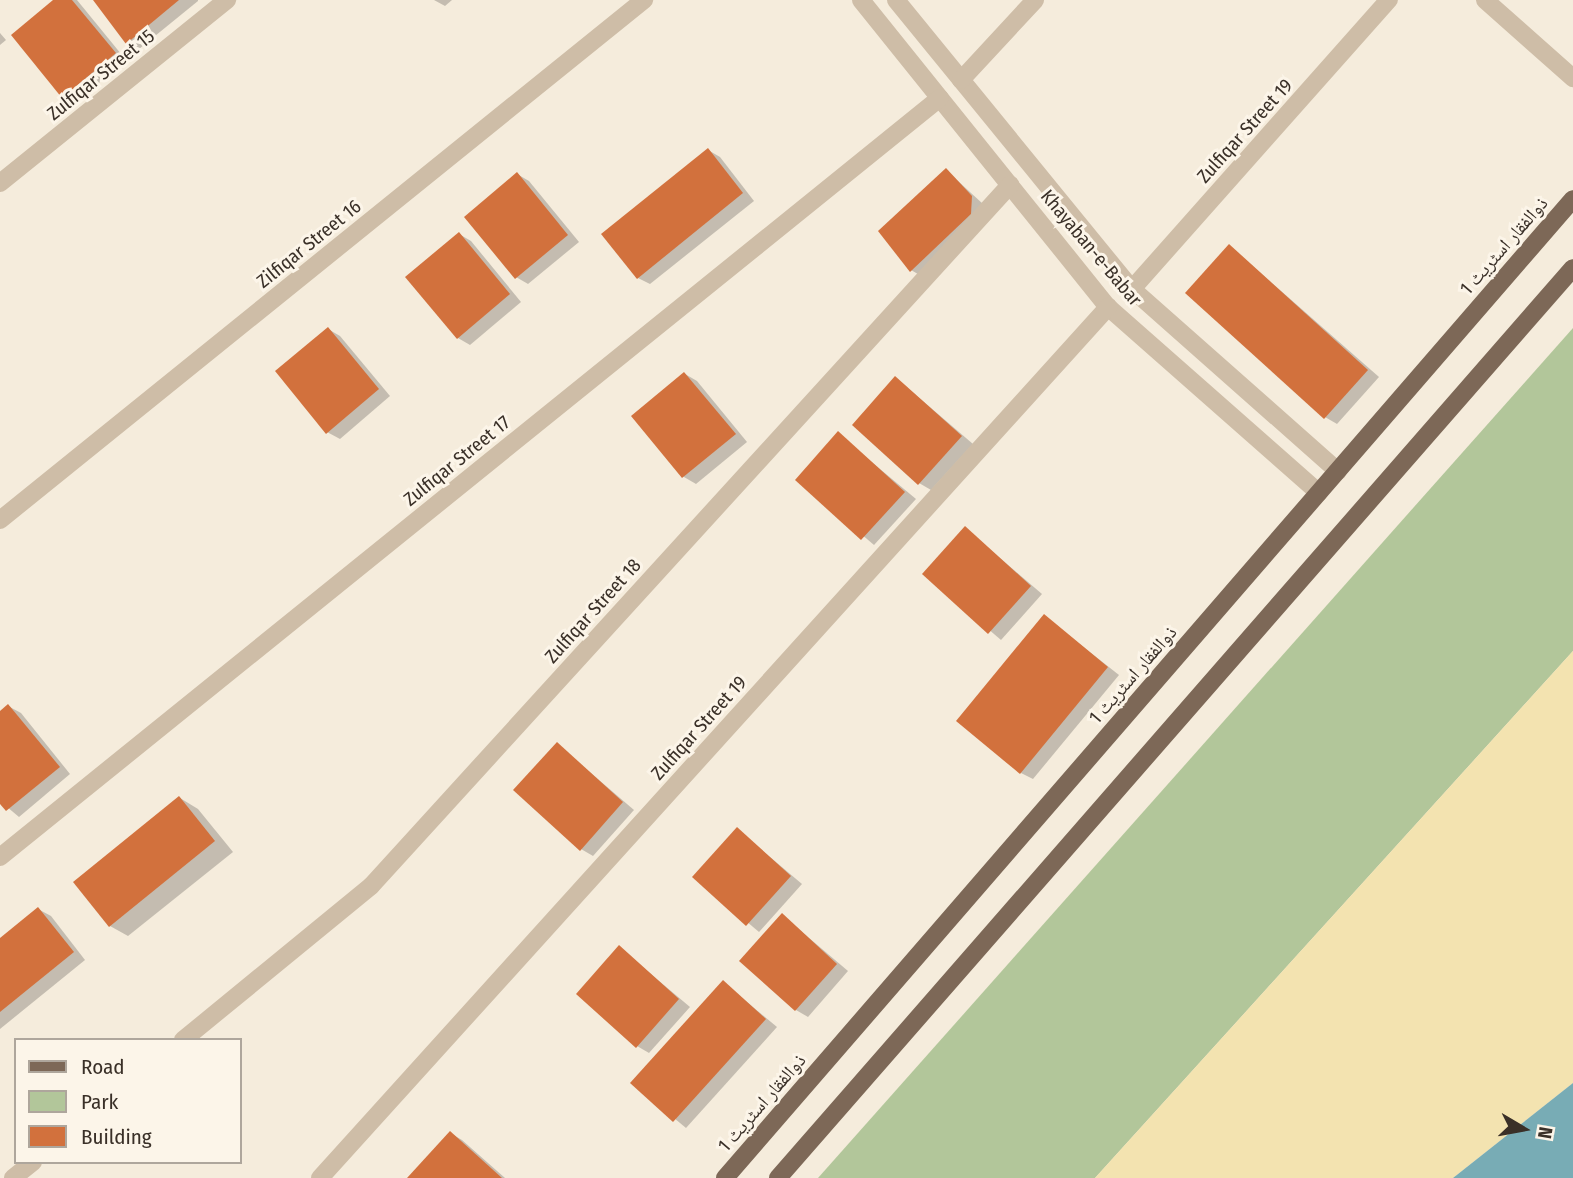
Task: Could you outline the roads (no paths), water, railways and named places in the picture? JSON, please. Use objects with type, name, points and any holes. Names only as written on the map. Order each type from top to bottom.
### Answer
[{"type":"main road","name":"ذوالفقار اسٹریٹ 1","points":[[725,1178],[1573,199]]},
{"type":"main road","points":[[778,1178],[1573,268]]},
{"type":"street","name":"Zulfiqar Street 15","points":[[0,183],[227,0]]},
{"type":"street","name":"Zilfiqar Street 16","points":[[0,520],[643,0]]},
{"type":"street","name":"Khayaban-e-Babar","points":[[861,0],[1108,307],[1319,493]]},
{"type":"street","name":"Khayaban-e-Babar","points":[[896,0],[1132,289],[1338,471]]},
{"type":"street","points":[[961,80],[1035,0]]},
{"type":"street","name":"Zulfiqar Street 19","points":[[1132,289],[1389,0]]},
{"type":"street","points":[[1485,0],[1573,78]]},
{"type":"street","name":"Zulfiqar Street 17","points":[[0,856],[940,98]]},
{"type":"street","name":"Zulfiqar Street 18","points":[[185,1038],[371,886],[1010,185]]},
{"type":"street","name":"Zulfiqar Street 19","points":[[320,1178],[1108,307]]},
{"type":"street","points":[[13,1178],[30,1164]]},
{"type":"water","points":[[1573,1083],[1573,1178],[1453,1178]]}]
